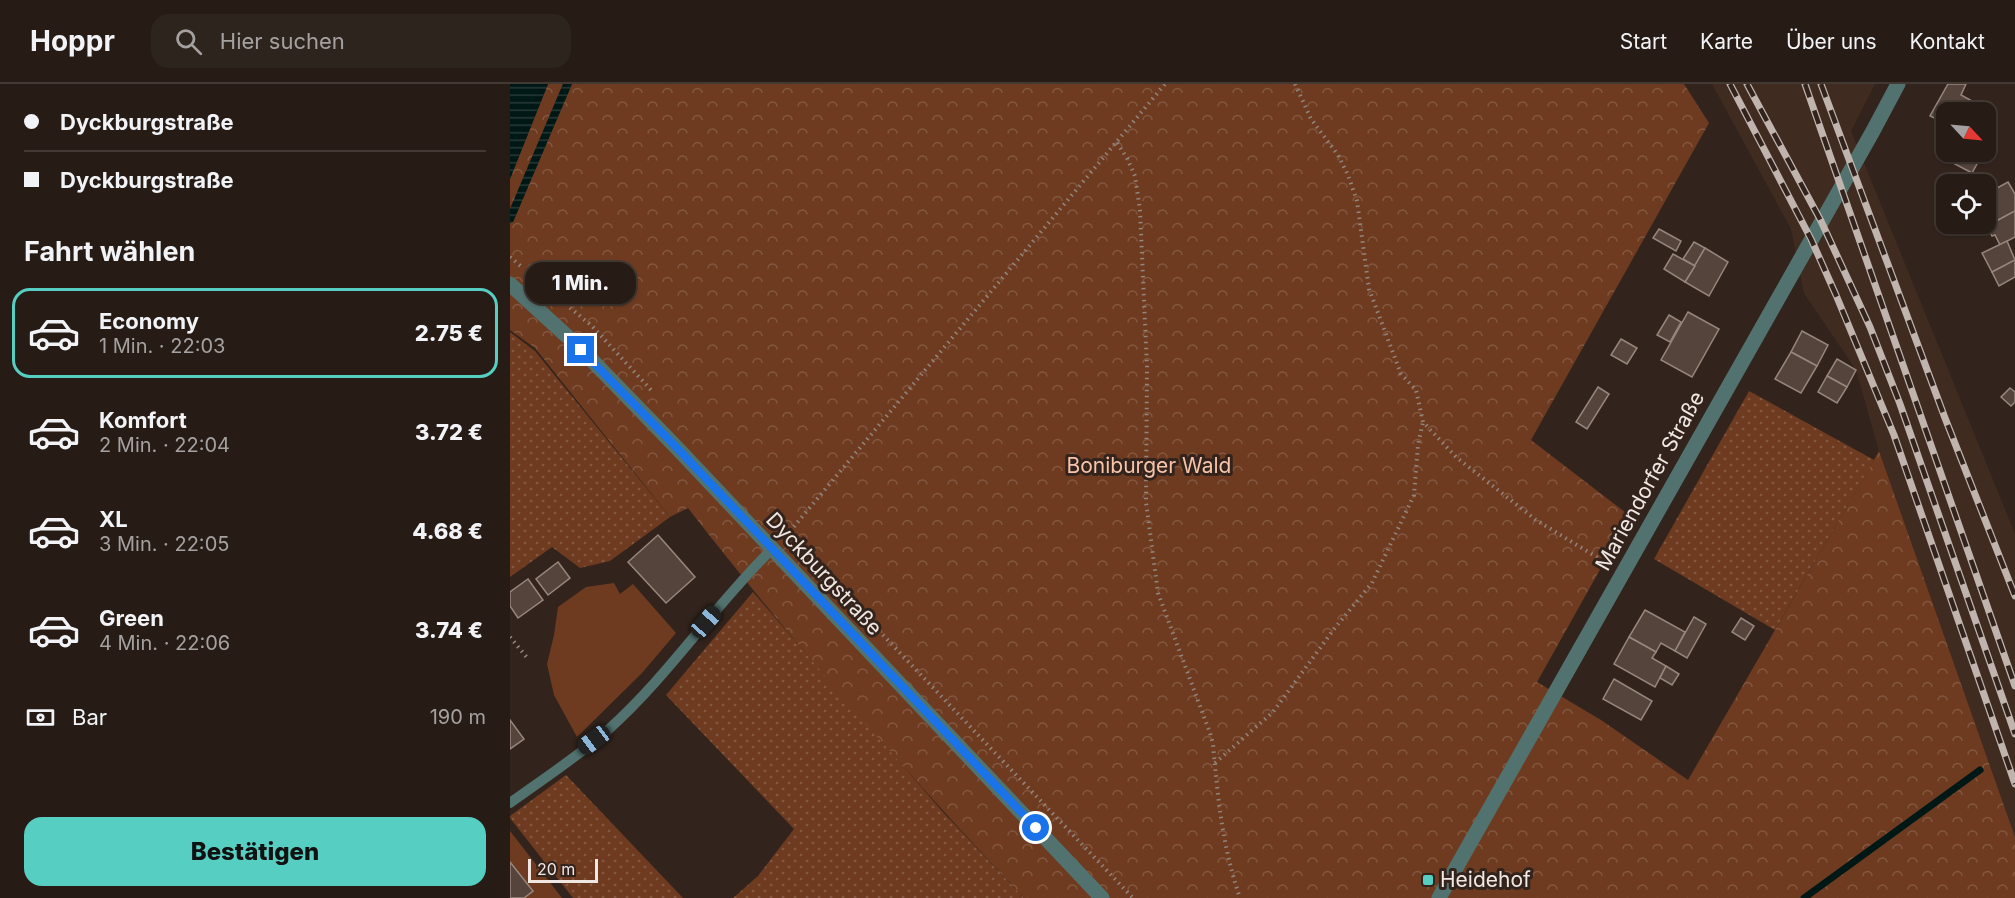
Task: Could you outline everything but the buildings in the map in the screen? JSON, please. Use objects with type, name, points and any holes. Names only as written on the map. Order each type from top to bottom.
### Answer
[{"type":"street","name":"Mariendorfer Straße","points":[[1439,898],[1898,84]]},
{"type":"street","name":"Dyckburgstraße","points":[[510,284],[581,350],[1101,898]]},
{"type":"lane","points":[[510,803],[608,729],[649,688],[772,549]]},
{"type":"path","points":[[788,534],[1165,84]]},
{"type":"path","points":[[1215,763],[1273,712],[1334,628],[1372,583],[1414,495],[1418,445],[1423,422],[1416,390],[1401,374],[1370,289],[1357,201],[1348,175],[1338,156],[1311,119],[1295,84]]},
{"type":"path","points":[[1116,143],[1131,167],[1138,190],[1140,210],[1148,367],[1146,502],[1155,574],[1162,609],[1210,733],[1224,841],[1240,898]]},
{"type":"path","points":[[1423,422],[1456,457],[1536,520],[1623,573]]},
{"type":"path","points":[[821,569],[1133,898]]},
{"type":"path","points":[[510,637],[529,660]]},
{"type":"shaded area","points":[[1712,84],[1875,84],[1851,131],[2015,534],[2015,837],[1879,451],[1856,370],[1804,293],[1791,229]]},
{"type":"green space","points":[[548,84],[563,84],[510,209],[510,179]]},
{"type":"green space","name":"Boniburger Wald","points":[[572,84],[1684,84],[1709,123],[1531,440],[1630,516],[1537,682],[1601,720],[1688,780],[1879,451],[2015,837],[2015,898],[1024,898],[851,707],[688,508],[670,517],[535,348],[510,330],[510,223],[513,222]]},
{"type":"green space","points":[[510,332],[535,351],[670,517],[610,561],[580,568],[552,547],[510,577]]},
{"type":"green space","points":[[1749,391],[1874,460],[1775,630],[1654,559]]},
{"type":"green space","points":[[614,583],[620,594],[633,584],[676,633],[642,673],[577,737],[554,695],[547,664],[558,607],[586,587]]},
{"type":"green space","points":[[753,592],[942,811],[1024,898],[733,898],[758,876],[794,829],[666,695]]},
{"type":"green space","points":[[566,775],[683,898],[573,898],[510,818]]},
{"type":"green space","points":[[510,831],[562,898],[510,898]]},
{"type":"water","points":[[510,84],[548,84],[510,179]]},
{"type":"water","points":[[563,84],[572,84],[513,222],[510,223],[510,209]]},
{"type":"waterway","points":[[1804,898],[1980,770]]},
{"type":"railway","points":[[1730,84],[1811,239],[1894,435],[2015,784]]},
{"type":"railway","points":[[1747,84],[1821,221],[1870,327],[1900,404],[2015,734]]},
{"type":"railway","points":[[1805,84],[2015,686]]},
{"type":"railway","points":[[1821,84],[1945,418],[2015,596]]},
{"type":"place","name":"Heidehof","points":[[1428,880]]},
{"type":"route","points":[[581,350],[678,449],[1036,828]]}]
